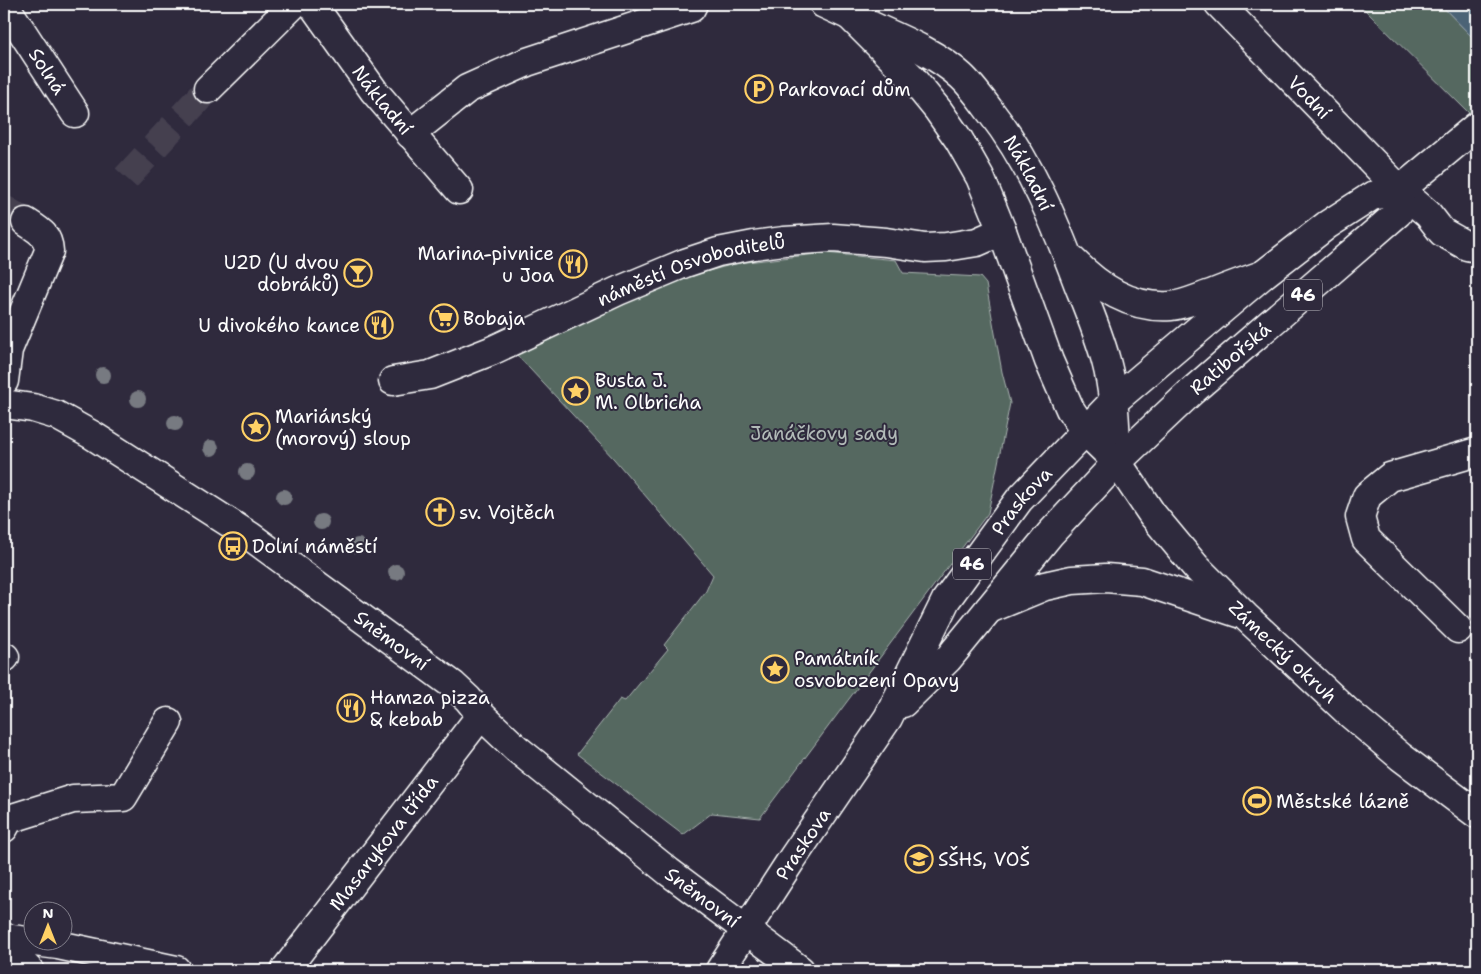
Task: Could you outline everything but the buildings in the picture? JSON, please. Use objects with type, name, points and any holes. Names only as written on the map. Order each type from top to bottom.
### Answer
[{"type":"street","name":"Solná","points":[[4,4],[75,113]]},
{"type":"street","points":[[208,88],[294,4]]},
{"type":"street","name":"Nákladní","points":[[312,4],[374,91],[460,190]]},
{"type":"street","points":[[410,134],[468,90],[528,62],[690,8],[693,4]]},
{"type":"street","name":"Nákladní","points":[[824,4],[922,50],[944,63],[962,76],[1000,123],[1044,200],[1099,338],[1114,401],[1117,462]]},
{"type":"street","name":"Vodní","points":[[1219,4],[1400,190]]},
{"type":"street","name":"Nákladní","points":[[851,17],[911,78],[938,110],[959,140],[980,177],[1002,231],[1048,360],[1070,409],[1084,430]]},
{"type":"street","name":"46","points":[[1114,401],[1264,274],[1326,225],[1372,196],[1400,190],[1477,126]]},
{"type":"street","points":[[1400,190],[1428,214],[1442,232],[1467,246],[1477,248]]},
{"type":"street","name":"Ratibořská","points":[[1117,462],[1191,392],[1398,213],[1400,190]]},
{"type":"street","points":[[4,381],[8,350],[49,252],[49,241],[40,231],[26,222]]},
{"type":"street","name":"náměstí Osvoboditelů","points":[[393,381],[430,375],[491,351],[618,291],[685,263],[718,252],[754,244],[832,238],[886,242],[925,248],[946,247],[977,242],[1002,231]]},
{"type":"street","points":[[1067,255],[1102,287],[1120,296],[1156,306],[1172,306],[1191,301],[1264,274]]},
{"type":"street","name":"Praskova","points":[[720,970],[792,859],[888,718],[946,600],[1019,500],[1084,430],[1114,401]]},
{"type":"street","name":"Sněmovní","points":[[4,404],[33,408],[56,415],[92,435],[250,536],[442,676],[517,748],[653,860],[800,970]]},
{"type":"street","name":"Zámecký okruh","points":[[1084,430],[1117,462],[1152,514],[1189,559],[1244,616],[1349,713],[1401,757],[1477,814]]},
{"type":"street","points":[[1458,629],[1366,539],[1360,518],[1367,496],[1390,477],[1477,452]]},
{"type":"street","name":"Praskova","points":[[888,718],[948,659],[1050,534],[1117,462]]},
{"type":"street","points":[[989,609],[1045,586],[1072,580],[1106,578],[1142,580],[1244,616]]},
{"type":"street","name":"Masarykova třída","points":[[285,970],[481,715]]},
{"type":"street","points":[[4,828],[9,819],[73,799],[123,797],[168,722]]},
{"type":"street","points":[[4,938],[58,945],[176,970]]},
{"type":"street","points":[[4,945],[29,970]]},
{"type":"green space","points":[[1359,4],[1440,4],[1477,42],[1477,121]]},
{"type":"green space","name":"Janáčkovy sady","points":[[826,253],[896,260],[903,273],[980,277],[986,284],[1002,372],[1010,403],[988,513],[760,818],[712,813],[683,835],[577,754],[620,699],[625,701],[668,649],[664,645],[706,591],[713,575],[614,459],[515,353],[654,286],[738,263]]},
{"type":"water","points":[[1440,4],[1477,4],[1477,42]]},
{"type":"tunnel","points":[[126,178],[202,95]]},
{"type":"tunnel","points":[[4,209],[26,222]]},
{"type":"place","name":"Parkovací dům","points":[[759,89]]},
{"type":"place","name":"Marina-pivnice u Joa","points":[[573,264]]},
{"type":"place","name":"U2D (U dvou dobráků)","points":[[358,273]]},
{"type":"place","name":"Bobaja","points":[[444,318]]},
{"type":"place","name":"U divokého kance","points":[[379,325]]},
{"type":"place","name":"Busta J. M. Olbricha","points":[[576,391]]},
{"type":"place","name":"Mariánský (morový) sloup","points":[[256,427]]},
{"type":"place","name":"sv. Vojtěch","points":[[440,512]]},
{"type":"place","name":"Dolní náměstí","points":[[233,546]]},
{"type":"place","name":"Památník osvobození Opavy","points":[[775,669]]},
{"type":"place","name":"Hamza pizza & kebab","points":[[351,708]]},
{"type":"place","name":"Městské lázně","points":[[1257,801]]},
{"type":"place","name":"SŠHS, VOŠ","points":[[919,859]]}]
